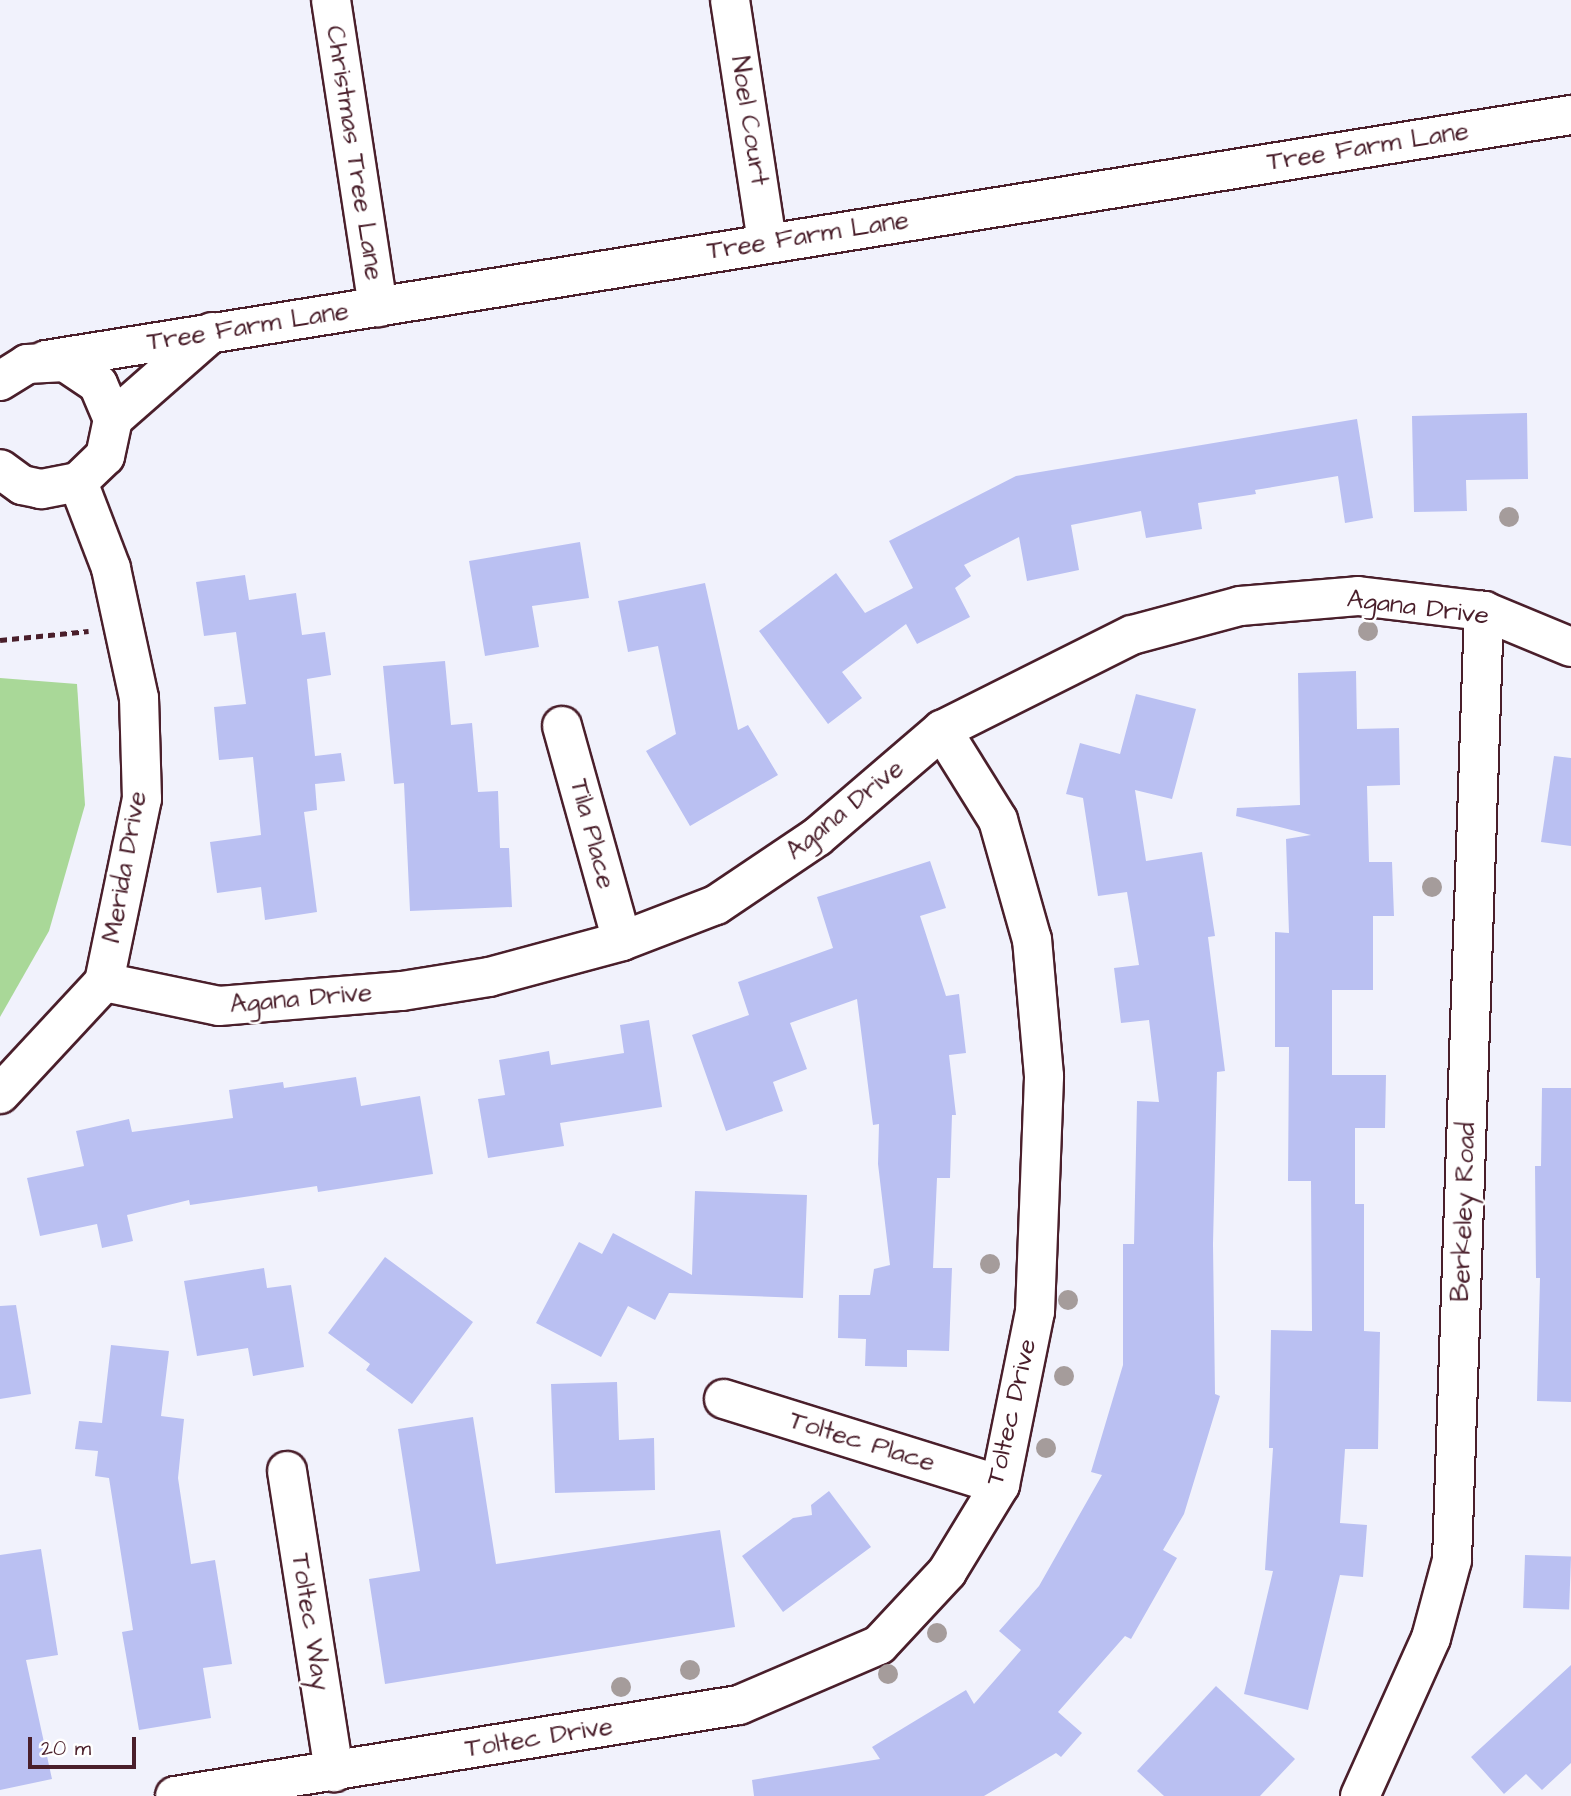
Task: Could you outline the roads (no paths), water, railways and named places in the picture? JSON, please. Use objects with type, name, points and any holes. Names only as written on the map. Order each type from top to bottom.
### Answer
[{"type":"street","name":"Christmas Tree Lane","points":[[331,0],[378,307]]},
{"type":"street","name":"Noel Court","points":[[730,0],[767,242]]},
{"type":"street","name":"Tree Farm Lane","points":[[0,381],[27,364],[46,360],[767,242],[1571,115]]},
{"type":"street","points":[[113,419],[212,332]]},
{"type":"street","points":[[0,469],[22,485],[41,489],[78,482],[105,456],[113,419],[103,392],[83,371],[46,360]]},
{"type":"street","name":"Merida Drive","points":[[78,482],[111,568],[139,698],[142,799],[103,982]]},
{"type":"street","name":"Agana Drive","points":[[103,982],[219,1006],[402,991],[489,977],[622,941],[716,905],[817,838],[942,730],[1132,635],[1240,606],[1359,596],[1484,611],[1571,647]]},
{"type":"street","name":"Berkeley Road","points":[[1360,1796],[1430,1638],[1452,1560],[1484,611]]},
{"type":"street","name":"Tila Place","points":[[562,726],[622,941]]},
{"type":"street","name":"Toltec Drive","points":[[175,1796],[738,1705],[879,1645],[947,1572],[999,1486],[1035,1312],[1044,1076],[1032,940],[998,820],[942,730]]},
{"type":"street","points":[[0,1094],[103,982]]},
{"type":"street","name":"Toltec Place","points":[[724,1399],[999,1486]]},
{"type":"street","name":"Toltec Way","points":[[287,1471],[334,1772]]}]
